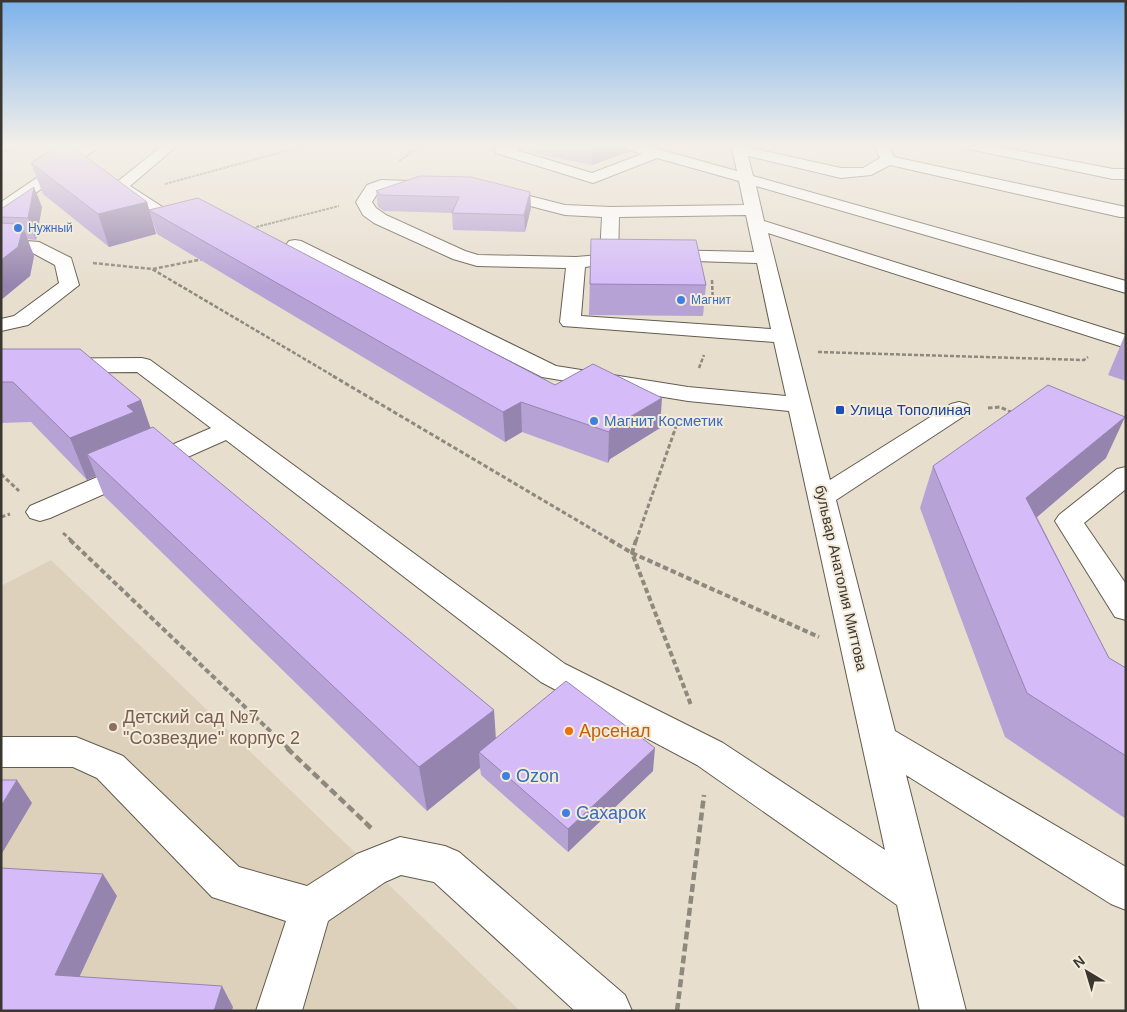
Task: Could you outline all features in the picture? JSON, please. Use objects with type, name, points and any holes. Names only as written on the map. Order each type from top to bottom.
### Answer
[{"type":"street","points":[[1,210],[26,192]]},
{"type":"street","points":[[370,192],[364,202],[370,211],[380,219],[459,255],[478,260],[576,262],[609,259],[612,212]]},
{"type":"street","points":[[497,192],[565,210],[755,217],[1118,339]]},
{"type":"street","name":"бульвар Анатолия Миттова","points":[[749,192],[943,1011]]},
{"type":"street","points":[[793,192],[1126,287]]},
{"type":"street","points":[[1032,192],[1126,212]]},
{"type":"street","points":[[131,193],[172,220]]},
{"type":"street","points":[[1,244],[33,246],[64,262],[70,285],[21,321],[1,325]]},
{"type":"street","points":[[295,245],[550,372],[688,394],[800,405]]},
{"type":"street","points":[[609,253],[627,254]]},
{"type":"street","points":[[646,254],[765,258]]},
{"type":"street","points":[[576,262],[570,322],[715,331],[785,344]]},
{"type":"street","points":[[1,366],[142,365],[553,673],[710,754],[916,894]]},
{"type":"street","points":[[822,497],[959,409]]},
{"type":"street","points":[[40,512],[228,430]]},
{"type":"street","points":[[1126,475],[1069,521],[1126,610]]},
{"type":"street","points":[[879,740],[1126,890]]},
{"type":"street","points":[[1,752],[76,752],[110,767],[227,883],[311,908]]},
{"type":"street","points":[[279,1011],[311,908],[372,868],[400,856],[445,865],[609,1011]]},
{"type":"path","points":[[677,1011],[710,754],[632,553],[688,394],[715,331],[710,256]]},
{"type":"path","points":[[90,263],[152,269],[209,258]]},
{"type":"path","points":[[152,269],[632,553],[859,656]]},
{"type":"path","points":[[785,344],[1084,360],[1118,339]]},
{"type":"path","points":[[959,409],[1000,407],[1018,415]]},
{"type":"path","points":[[1,474],[400,856]]},
{"type":"shaded area","name":"Детский сад №7 \"Созвездие\" корпус 2","points":[[51,560],[520,1011],[1,1011],[1,586]]},
{"type":"building","points":[[26,192],[33,192],[28,218],[1,217],[1,209]]},
{"type":"building","points":[[69,192],[134,192],[147,202],[98,214]]},
{"type":"building","points":[[378,192],[530,192],[524,215],[452,213],[459,197],[381,195]]},
{"type":"building","points":[[198,198],[555,385],[593,364],[662,398],[611,428],[609,432],[521,402],[503,412],[149,210]]},
{"type":"building","points":[[1,223],[17,224],[23,227],[18,247],[1,260]]},
{"type":"building","points":[[591,239],[696,240],[706,285],[590,284]]},
{"type":"building","points":[[1,349],[80,349],[141,400],[127,406],[134,412],[70,438],[13,382],[1,382]]},
{"type":"building","points":[[1048,385],[1125,417],[1026,498],[1109,658],[1126,668],[1126,756],[1027,693],[933,466]]},
{"type":"building","points":[[153,427],[494,710],[419,767],[87,454]]},
{"type":"building","name":"Сахарок","points":[[566,681],[655,748],[568,829],[479,752]]},
{"type":"building","points":[[1,780],[17,780],[1,806]]},
{"type":"building","points":[[1,868],[103,874],[55,975],[222,986],[214,1011],[1,1011]]},
{"type":"place","name":"Нужный","points":[[18,228]]},
{"type":"place","name":"Магнит","points":[[681,300]]},
{"type":"place","name":"Улица Тополиная","points":[[840,410]]},
{"type":"place","name":"Магнит Косметик","points":[[594,421]]},
{"type":"place","name":"Детский сад №7 \"Созвездие\" корпус 2","points":[[113,727]]},
{"type":"place","name":"Арсенал","points":[[569,731]]},
{"type":"place","name":"Ozon","points":[[506,776]]},
{"type":"place","name":"Сахарок","points":[[566,813]]}]
